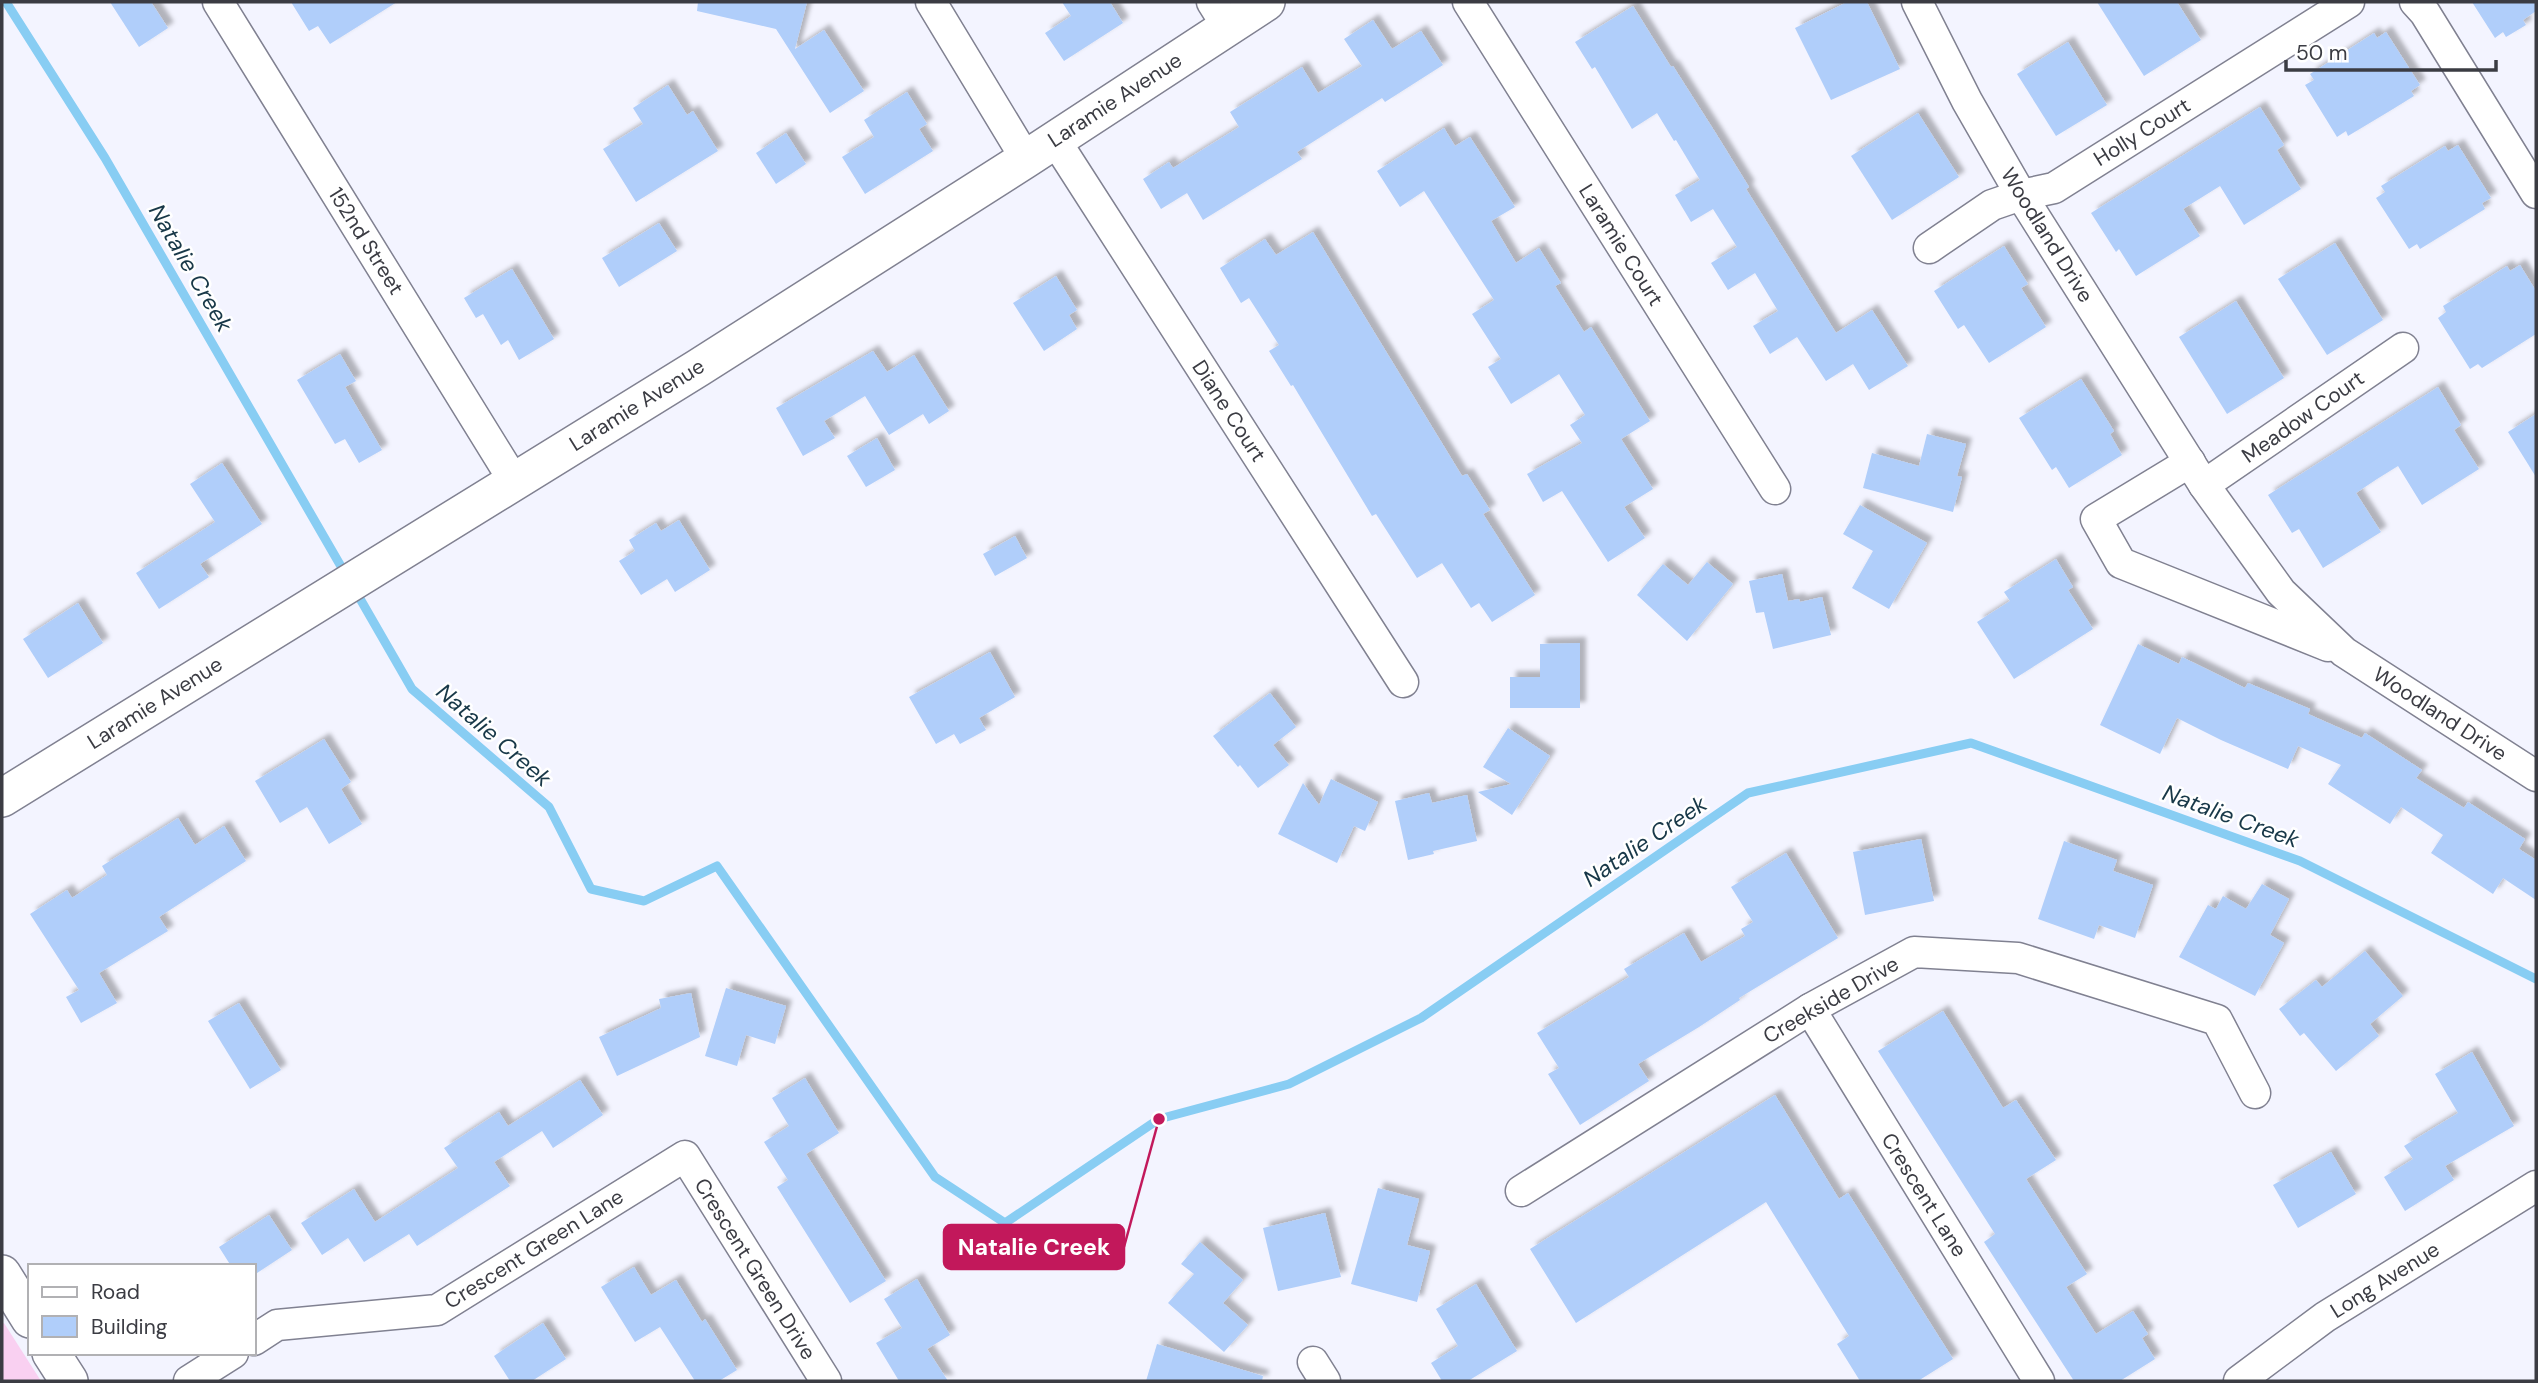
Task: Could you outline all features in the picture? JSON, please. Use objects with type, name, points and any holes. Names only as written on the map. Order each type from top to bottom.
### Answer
[{"type":"street","name":"152nd Street","points":[[218,2],[514,481]]},
{"type":"street","name":"Diane Court","points":[[930,2],[1040,149],[1403,682]]},
{"type":"street","name":"Laramie Avenue","points":[[2,798],[698,368],[1040,149],[1220,14],[1266,2]]},
{"type":"street","name":"Laramie Court","points":[[1468,2],[1775,489]]},
{"type":"street","name":"Woodland Drive","points":[[1917,2],[1967,102],[2021,195],[2197,474],[2281,592],[2344,652],[2536,776]]},
{"type":"street","name":"Holly Court","points":[[1929,248],[1992,205],[2054,188],[2349,2]]},
{"type":"street","points":[[2416,2],[2536,192]]},
{"type":"street","name":"Meadow Court","points":[[2197,474],[2403,348]]},
{"type":"street","name":"Woodland Drive","points":[[2197,474],[2096,519],[2122,563],[2344,652]]},
{"type":"street","name":"Creekside Drive","points":[[1521,1191],[1810,1009],[1914,953],[2018,958],[2217,1020],[2255,1093]]},
{"type":"street","name":"Crescent Lane","points":[[1810,1009],[2039,1381]]},
{"type":"street","name":"Crescent Green Lane","points":[[256,1339],[277,1325],[437,1310],[685,1156]]},
{"type":"street","name":"Crescent Green Drive","points":[[685,1156],[826,1381]]},
{"type":"street","name":"Long Avenue","points":[[2239,1381],[2325,1317],[2536,1186]]},
{"type":"street","points":[[2,1274],[28,1316]]},
{"type":"street","points":[[52,1355],[69,1381]]},
{"type":"street","points":[[189,1381],[230,1355]]},
{"type":"shaded area","points":[[4,1323],[41,1381],[2,1381]]},
{"type":"building","points":[[110,2],[151,2],[168,28],[139,47]]},
{"type":"building","points":[[291,2],[397,2],[330,44],[318,26],[309,31]]},
{"type":"building","points":[[698,2],[807,2],[795,49],[824,30],[864,91],[830,113],[776,29],[697,11]]},
{"type":"building","points":[[1062,2],[1110,2],[1123,23],[1064,61],[1045,33],[1071,16]]},
{"type":"building","points":[[1847,2],[1867,2],[1900,69],[1831,100],[1795,28]]},
{"type":"building","points":[[2097,2],[2177,2],[2201,40],[2144,76]]},
{"type":"building","points":[[2472,2],[2536,2],[2536,11],[2523,20],[2526,25],[2506,37],[2503,32],[2495,38]]},
{"type":"building","points":[[1633,6],[1715,132],[1749,187],[1746,189],[1836,333],[1872,310],[1908,366],[1869,390],[1853,364],[1826,381],[1797,337],[1770,354],[1753,326],[1778,311],[1755,273],[1728,290],[1711,263],[1737,247],[1713,209],[1691,222],[1675,195],[1700,180],[1676,140],[1674,141],[1657,113],[1632,129],[1595,67],[1592,69],[1575,42]]},
{"type":"building","points":[[1373,20],[1392,49],[1421,31],[1443,65],[1385,102],[1382,98],[1297,152],[1302,159],[1203,220],[1187,193],[1161,209],[1143,179],[1169,162],[1173,168],[1239,127],[1230,112],[1302,67],[1318,93],[1362,66],[1344,39]]},
{"type":"building","points":[[2386,32],[2420,85],[2411,91],[2414,96],[2348,136],[2346,131],[2337,137],[2305,85],[2314,80],[2310,74],[2374,33],[2377,38]]},
{"type":"building","points":[[2068,42],[2107,105],[2056,136],[2017,74]]},
{"type":"building","points":[[668,85],[687,115],[693,111],[718,151],[636,202],[603,149],[643,124],[633,108]]},
{"type":"building","points":[[907,92],[927,124],[919,129],[933,151],[865,194],[842,157],[874,137],[864,120]]},
{"type":"building","points":[[2260,107],[2284,145],[2277,150],[2301,189],[2244,225],[2220,186],[2183,209],[2200,236],[2136,276],[2119,249],[2116,252],[2091,213]]},
{"type":"building","points":[[1918,113],[1959,177],[1892,220],[1851,156]]},
{"type":"building","points":[[1444,128],[1455,146],[1470,137],[1515,207],[1491,221],[1516,263],[1539,248],[1561,283],[1555,286],[1584,332],[1591,327],[1650,421],[1621,439],[1653,489],[1624,507],[1645,538],[1608,562],[1562,491],[1543,502],[1527,474],[1582,443],[1570,425],[1585,415],[1559,374],[1511,404],[1488,367],[1501,359],[1472,314],[1494,300],[1424,191],[1400,207],[1377,171]]},
{"type":"building","points":[[786,133],[806,164],[776,184],[756,153]]},
{"type":"building","points":[[2458,145],[2491,198],[2482,203],[2485,209],[2420,249],[2417,244],[2409,249],[2376,198],[2385,192],[2381,186],[2445,146],[2448,151]]},
{"type":"building","points":[[659,223],[677,251],[619,287],[602,258]]},
{"type":"building","points":[[1313,232],[1462,476],[1467,474],[1490,510],[1483,514],[1535,595],[1492,622],[1479,603],[1471,608],[1442,563],[1417,578],[1376,514],[1372,516],[1293,385],[1291,386],[1269,351],[1279,345],[1249,298],[1241,303],[1220,268],[1265,239],[1276,255]]},
{"type":"building","points":[[2335,243],[2383,320],[2327,355],[2278,279]]},
{"type":"building","points":[[2004,246],[2028,284],[2021,288],[2046,327],[1989,363],[1964,325],[1958,329],[1934,291]]},
{"type":"building","points":[[2520,265],[2536,291],[2536,334],[2482,368],[2478,364],[2470,369],[2438,318],[2446,312],[2443,306],[2507,266],[2510,271]]},
{"type":"building","points":[[512,269],[554,339],[519,360],[508,340],[501,345],[483,314],[476,318],[464,298]]},
{"type":"building","points":[[1056,276],[1077,310],[1069,315],[1077,329],[1044,351],[1013,303]]},
{"type":"building","points":[[2236,301],[2284,378],[2227,414],[2179,337]]},
{"type":"building","points":[[873,351],[887,372],[914,355],[949,411],[929,424],[923,414],[889,435],[865,396],[824,421],[835,438],[803,456],[776,408]]},
{"type":"building","points":[[340,354],[356,381],[345,387],[382,450],[359,463],[345,439],[335,444],[297,380]]},
{"type":"building","points":[[2081,379],[2114,431],[2110,434],[2122,455],[2069,488],[2056,467],[2052,470],[2019,418]]},
{"type":"building","points":[[2438,387],[2461,425],[2454,430],[2479,469],[2422,505],[2398,466],[2377,479],[2356,493],[2381,532],[2323,568],[2299,529],[2292,533],[2268,495]]},
{"type":"building","points":[[2536,414],[2536,477],[2508,432]]},
{"type":"building","points":[[1927,434],[1966,444],[1957,476],[1962,477],[1953,512],[1863,488],[1872,453],[1919,466]]},
{"type":"building","points":[[877,438],[895,470],[866,487],[847,456]]},
{"type":"building","points":[[222,463],[262,524],[200,564],[209,577],[159,609],[136,573],[215,522],[190,484]]},
{"type":"building","points":[[1860,505],[1927,543],[1889,609],[1852,588],[1873,551],[1843,534]]},
{"type":"building","points":[[679,520],[710,570],[675,592],[667,579],[641,595],[619,561],[635,551],[629,540],[656,523],[661,531]]},
{"type":"building","points":[[1015,536],[1027,558],[995,576],[983,554]]},
{"type":"building","points":[[2056,559],[2073,587],[2068,590],[2093,629],[2014,679],[1977,622],[2010,601],[2004,592]]},
{"type":"building","points":[[1707,562],[1733,584],[1687,641],[1637,595],[1663,564],[1688,585]]},
{"type":"building","points":[[1782,574],[1788,601],[1799,599],[1800,602],[1822,597],[1831,635],[1773,649],[1764,612],[1756,613],[1749,581]]},
{"type":"building","points":[[78,603],[103,643],[48,678],[23,639]]},
{"type":"building","points":[[1580,643],[1580,708],[1510,708],[1510,677],[1540,677],[1540,644]]},
{"type":"building","points":[[2138,644],[2179,664],[2182,657],[2245,688],[2248,683],[2310,709],[2308,714],[2362,738],[2365,733],[2422,770],[2416,778],[2464,808],[2468,802],[2525,839],[2519,849],[2536,860],[2536,900],[2503,878],[2493,894],[2431,853],[2443,835],[2401,807],[2390,824],[2328,784],[2341,765],[2298,746],[2288,769],[2177,718],[2160,754],[2100,725]]},
{"type":"building","points":[[990,652],[1015,697],[979,718],[986,730],[960,744],[954,734],[936,744],[909,697]]},
{"type":"building","points":[[1270,693],[1296,727],[1273,745],[1289,765],[1258,788],[1213,736]]},
{"type":"building","points":[[1508,728],[1550,756],[1512,815],[1478,792],[1511,784],[1483,767]]},
{"type":"building","points":[[324,739],[351,782],[341,789],[362,824],[329,844],[307,807],[280,823],[255,781]]},
{"type":"building","points":[[1331,779],[1378,802],[1365,831],[1354,826],[1337,863],[1278,834],[1303,783],[1319,805]]},
{"type":"building","points":[[1429,793],[1432,803],[1467,795],[1477,841],[1408,860],[1395,801]]},
{"type":"building","points":[[178,818],[195,845],[224,826],[246,861],[159,917],[168,931],[99,973],[117,1003],[81,1023],[66,997],[79,990],[30,914],[67,890],[72,898],[107,875],[102,866]]},
{"type":"building","points":[[1921,839],[1934,901],[1865,915],[1853,852]]},
{"type":"building","points":[[2064,841],[2117,860],[2113,871],[2153,885],[2135,938],[2099,925],[2094,939],[2038,919]]},
{"type":"building","points":[[1786,853],[1838,938],[1638,1064],[1649,1081],[1580,1125],[1548,1074],[1559,1068],[1537,1033],[1629,977],[1624,969],[1684,933],[1701,962],[1745,936],[1741,929],[1753,922],[1731,887]]},
{"type":"building","points":[[2262,884],[2289,899],[2270,935],[2284,943],[2255,996],[2179,957],[2208,905],[2216,909],[2223,896],[2246,909]]},
{"type":"building","points":[[2365,951],[2403,996],[2370,1024],[2379,1036],[2336,1071],[2304,1033],[2300,1036],[2279,1009],[2316,980],[2322,987]]},
{"type":"building","points":[[726,988],[786,1006],[775,1044],[746,1035],[737,1066],[705,1056]]},
{"type":"building","points":[[691,993],[700,1037],[617,1076],[599,1037],[661,1008],[659,999]]},
{"type":"building","points":[[239,1003],[281,1070],[250,1089],[208,1021]]},
{"type":"building","points":[[1943,1011],[2003,1108],[2016,1100],[2056,1160],[2026,1179],[2087,1274],[2066,1287],[2096,1334],[2133,1311],[2148,1334],[2142,1338],[2155,1359],[2120,1381],[2074,1381],[1984,1242],[1995,1234],[1878,1051]]},
{"type":"building","points":[[2472,1052],[2514,1126],[2445,1166],[2454,1180],[2405,1211],[2384,1177],[2413,1159],[2404,1146],[2458,1113],[2435,1074]]},
{"type":"building","points":[[805,1078],[839,1133],[806,1154],[886,1281],[850,1303],[777,1187],[788,1180],[764,1142],[789,1126],[772,1098]]},
{"type":"building","points":[[580,1080],[603,1115],[553,1148],[542,1131],[494,1162],[510,1186],[417,1246],[409,1234],[364,1262],[348,1238],[322,1255],[301,1223],[354,1189],[375,1222],[458,1168],[444,1148],[499,1112],[508,1126]]},
{"type":"building","points":[[1775,1095],[1839,1199],[1848,1193],[1953,1359],[1918,1381],[1860,1381],[1837,1344],[1849,1336],[1766,1202],[1576,1323],[1530,1249]]},
{"type":"building","points":[[2331,1152],[2356,1194],[2298,1228],[2273,1185]]},
{"type":"building","points":[[1378,1188],[1419,1199],[1407,1245],[1430,1251],[1417,1302],[1351,1284]]},
{"type":"building","points":[[1325,1213],[1341,1277],[1278,1291],[1263,1228]]},
{"type":"building","points":[[269,1215],[292,1250],[256,1274],[256,1264],[230,1264],[219,1247]]},
{"type":"building","points":[[1200,1242],[1243,1280],[1223,1303],[1248,1325],[1224,1352],[1168,1303],[1194,1274],[1181,1264]]},
{"type":"building","points":[[634,1267],[651,1295],[676,1280],[702,1322],[705,1319],[737,1370],[719,1381],[695,1381],[660,1327],[635,1342],[601,1287]]},
{"type":"building","points":[[917,1279],[950,1335],[927,1349],[948,1381],[899,1381],[876,1343],[902,1328],[884,1299]]},
{"type":"building","points":[[1476,1284],[1517,1351],[1468,1381],[1442,1381],[1431,1363],[1458,1346],[1436,1309]]},
{"type":"building","points":[[543,1323],[566,1359],[532,1381],[510,1381],[494,1356]]},
{"type":"building","points":[[1157,1344],[1263,1376],[1262,1381],[1146,1381]]},
{"type":"waterway","name":"Natalie Creek","points":[[6,2],[105,158],[346,575]]},
{"type":"waterway","name":"Natalie Creek","points":[[355,590],[412,689],[549,807],[591,889],[644,901],[717,866],[935,1177],[1005,1223],[1159,1119],[1289,1084],[1421,1018],[1748,793],[1971,743],[2300,861],[2536,979]]},
{"type":"place","name":"Natalie Creek","points":[[1159,1119]]}]
